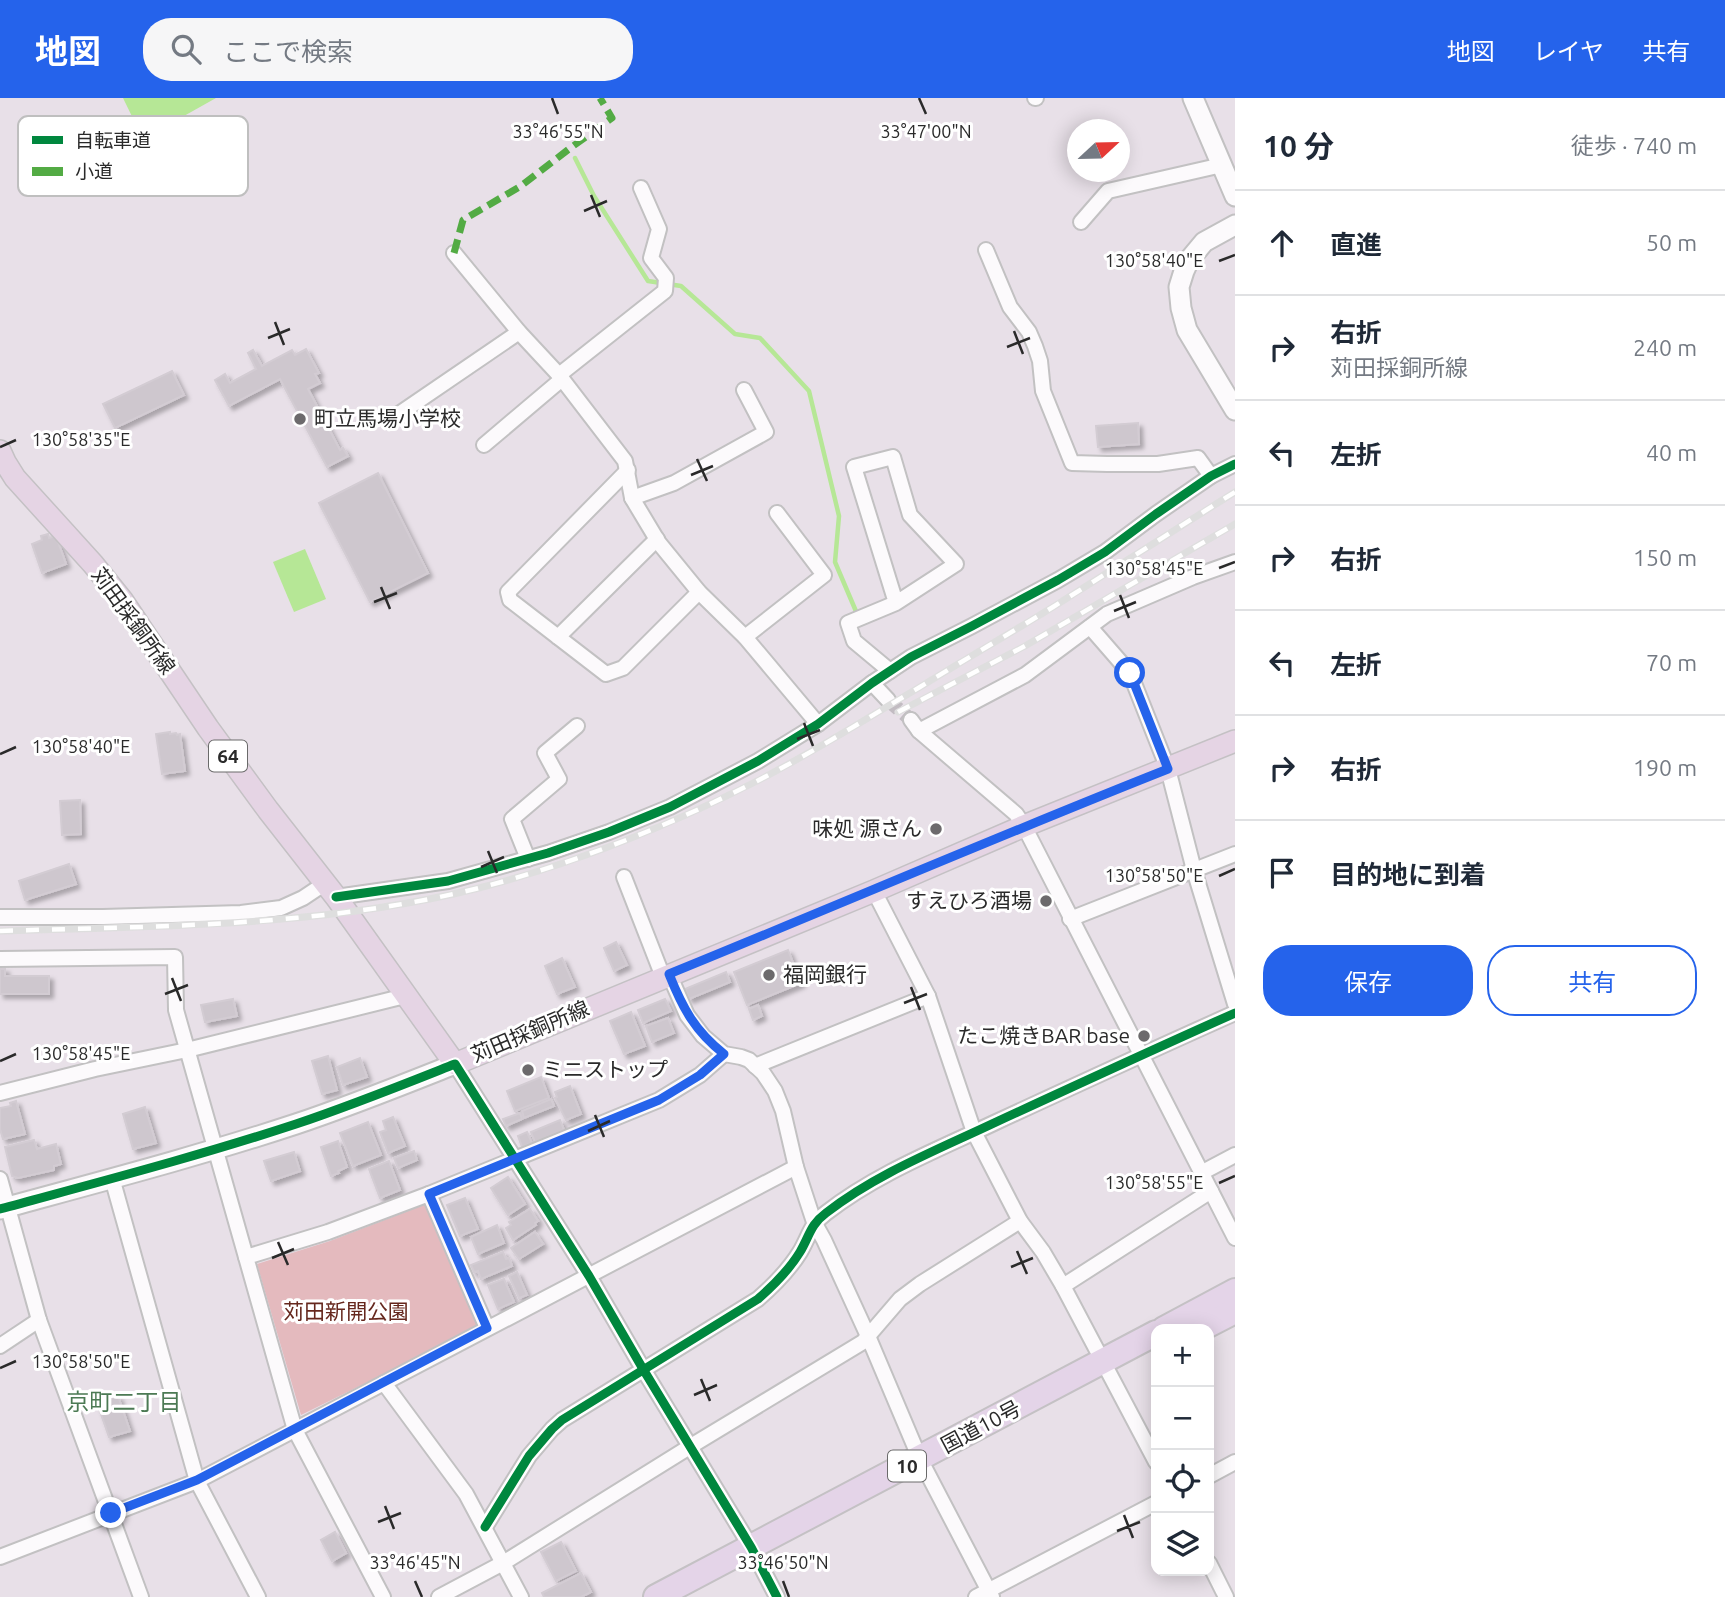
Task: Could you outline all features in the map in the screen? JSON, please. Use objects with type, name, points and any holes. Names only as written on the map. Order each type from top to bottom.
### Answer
[{"type":"highway","points":[[1173,1324],[1235,1291]]},
{"type":"highway","points":[[1210,1324],[1235,1311]]},
{"type":"highway","name":"国道10号","points":[[656,1597],[754,1553],[923,1465],[1107,1368],[1151,1337]]},
{"type":"highway","name":"国道10号","points":[[1107,1368],[1151,1354]]},
{"type":"highway","name":"国道10号","points":[[685,1597],[754,1553]]},
{"type":"main road","name":"苅田採銅所線","points":[[0,451],[15,478],[122,600],[208,728],[455,1064],[1024,826],[1235,741]]},
{"type":"street","points":[[1193,98],[1235,196]]},
{"type":"street","points":[[1081,222],[1108,191],[1222,165]]},
{"type":"street","points":[[484,445],[665,291],[666,278],[651,258],[659,229],[641,188]]},
{"type":"street","points":[[1235,225],[1204,242],[1189,260],[1179,287],[1187,330],[1235,410]]},
{"type":"street","points":[[986,250],[1010,307],[1035,346],[1040,361],[1043,391],[1072,463],[1158,464],[1198,458],[1212,476]]},
{"type":"street","points":[[454,253],[519,332],[561,377],[625,461],[632,498],[657,539],[699,592],[745,637],[818,724]]},
{"type":"street","points":[[399,414],[519,332]]},
{"type":"street","points":[[632,498],[674,483],[766,432],[744,390]]},
{"type":"street","points":[[890,671],[854,641],[848,623],[896,603],[956,564],[910,514],[893,457],[854,467],[896,603]]},
{"type":"street","points":[[0,917],[242,913],[281,908],[303,898],[330,891],[448,881],[528,859],[609,832],[670,807],[758,761],[818,724],[911,657],[1058,580],[1093,559],[1212,476],[1235,464]]},
{"type":"street","points":[[628,470],[508,592],[510,600],[606,674],[623,668],[699,592]]},
{"type":"street","points":[[745,637],[824,575],[777,513]]},
{"type":"street","points":[[558,637],[657,539]]},
{"type":"street","points":[[1235,562],[1107,614],[1025,675],[915,725],[1016,814],[1024,826],[1235,1238]]},
{"type":"street","points":[[1090,627],[1130,673],[1168,769],[1194,870],[1235,1004]]},
{"type":"street","points":[[872,683],[888,699]]},
{"type":"street","points":[[528,859],[512,819],[559,779],[544,752],[577,726]]},
{"type":"street","points":[[1070,919],[1235,854]]},
{"type":"street","points":[[624,877],[666,975],[695,1026],[724,1054],[741,1057],[755,1066],[770,1082],[780,1100],[796,1167],[814,1222],[869,1336],[923,1465],[985,1595],[1151,1506]]},
{"type":"street","points":[[874,891],[928,996],[974,1132],[1020,1221],[1063,1286],[1151,1452]]},
{"type":"street","points":[[0,959],[175,957],[176,1010],[295,1430],[383,1597]]},
{"type":"street","points":[[0,1093],[405,996]]},
{"type":"street","points":[[755,1066],[928,996]]},
{"type":"street","points":[[485,1527],[529,1456],[562,1420],[744,1308],[770,1288],[792,1264],[814,1222],[872,1182],[974,1132],[1235,1013]]},
{"type":"street","points":[[246,1257],[328,1232],[429,1194],[659,1100],[700,1075],[724,1054]]},
{"type":"street","points":[[4,1208],[216,1149],[355,1103],[455,1064],[589,1276],[754,1553],[777,1597]]},
{"type":"street","points":[[1201,1173],[1235,1155]]},
{"type":"street","points":[[0,1557],[197,1480],[796,1167]]},
{"type":"street","points":[[113,1178],[197,1480],[258,1597]]},
{"type":"street","points":[[0,1179],[4,1208],[39,1320],[141,1597]]},
{"type":"street","points":[[1063,1286],[1211,1191]]},
{"type":"street","points":[[429,1194],[487,1328]]},
{"type":"street","points":[[439,1597],[503,1563],[863,1342],[900,1299],[1020,1221]]},
{"type":"street","points":[[0,1346],[39,1320]]},
{"type":"street","points":[[384,1383],[466,1494],[521,1597]]},
{"type":"street","points":[[1214,1473],[1235,1462]]},
{"type":"street","points":[[1214,1573],[1226,1597]]},
{"type":"green space","name":"苅田新開公園","points":[[426,1204],[479,1327],[301,1415],[257,1264],[330,1241]]},
{"type":"shaded area","points":[[123,98],[216,98],[184,116],[132,116]]},
{"type":"shaded area","points":[[305,549],[326,599],[294,612],[273,562]]},
{"type":"building","points":[[306,349],[319,373],[315,374],[320,383],[308,389],[340,450],[343,448],[348,456],[327,467],[280,379],[229,406],[215,380],[225,374],[230,383],[256,369],[248,353],[253,350],[262,366],[292,350],[295,355]]},
{"type":"building","points":[[172,371],[184,395],[115,428],[103,404]]},
{"type":"building","points":[[1138,423],[1139,444],[1098,447],[1096,426]]},
{"type":"building","points":[[378,473],[428,573],[370,602],[319,503]]},
{"type":"building","points":[[48,534],[49,538],[56,536],[66,564],[42,573],[32,544]]},
{"type":"building","points":[[156,734],[180,734],[185,771],[162,774]]},
{"type":"building","points":[[80,800],[81,834],[62,835],[60,801]]},
{"type":"building","points":[[69,864],[76,884],[25,900],[19,881]]},
{"type":"building","points":[[616,942],[627,965],[614,971],[604,948]]},
{"type":"building","points":[[788,950],[801,983],[747,1005],[734,972]]},
{"type":"building","points":[[562,958],[575,987],[557,994],[545,966]]},
{"type":"building","points":[[0,969],[5,969],[5,976],[49,976],[49,994],[0,994]]},
{"type":"building","points":[[726,972],[730,982],[689,999],[685,989]]},
{"type":"building","points":[[233,999],[237,1016],[205,1022],[201,1005]]},
{"type":"building","points":[[665,999],[671,1011],[643,1023],[638,1010]]},
{"type":"building","points":[[758,1005],[762,1016],[753,1020],[749,1009]]},
{"type":"building","points":[[631,1012],[645,1046],[624,1054],[610,1021]]},
{"type":"building","points":[[668,1018],[674,1033],[652,1042],[646,1026]]},
{"type":"building","points":[[328,1056],[337,1090],[322,1094],[312,1061]]},
{"type":"building","points":[[360,1058],[367,1077],[343,1085],[337,1067]]},
{"type":"building","points":[[541,1077],[549,1098],[515,1111],[507,1091]]},
{"type":"building","points":[[570,1086],[581,1114],[566,1120],[555,1098],[555,1092]]},
{"type":"building","points":[[551,1099],[554,1106],[524,1118],[522,1111]]},
{"type":"building","points":[[16,1101],[25,1134],[3,1139],[0,1108],[11,1106],[10,1103]]},
{"type":"building","points":[[145,1107],[156,1143],[133,1149],[123,1114]]},
{"type":"building","points":[[520,1113],[522,1119],[506,1126],[503,1119]]},
{"type":"building","points":[[393,1117],[405,1146],[388,1153],[380,1132],[386,1130],[383,1121]]},
{"type":"building","points":[[560,1120],[564,1130],[535,1142],[531,1132]]},
{"type":"building","points":[[368,1122],[381,1155],[353,1166],[340,1133]]},
{"type":"building","points":[[527,1132],[532,1143],[522,1147],[518,1136]]},
{"type":"building","points":[[34,1140],[37,1149],[56,1144],[61,1164],[54,1166],[54,1170],[18,1178],[12,1176],[5,1147]]},
{"type":"building","points":[[338,1141],[347,1167],[331,1176],[321,1147]]},
{"type":"building","points":[[414,1151],[417,1160],[398,1168],[394,1158]]},
{"type":"building","points":[[294,1152],[300,1171],[271,1181],[264,1161]]},
{"type":"building","points":[[389,1161],[400,1190],[380,1198],[369,1169]]},
{"type":"building","points":[[508,1177],[525,1204],[508,1215],[491,1188]]},
{"type":"building","points":[[465,1198],[478,1229],[460,1236],[447,1205]]},
{"type":"building","points":[[530,1209],[538,1221],[536,1225],[513,1240],[506,1228],[511,1225],[509,1222]]},
{"type":"building","points":[[497,1225],[504,1243],[478,1254],[471,1237]]},
{"type":"building","points":[[535,1232],[543,1244],[519,1259],[511,1248]]},
{"type":"building","points":[[503,1252],[512,1266],[481,1279],[478,1271],[474,1272],[471,1265]]},
{"type":"building","points":[[517,1272],[527,1295],[519,1298],[509,1276]]},
{"type":"building","points":[[504,1279],[514,1302],[498,1309],[488,1285]]},
{"type":"building","points":[[118,1396],[130,1431],[109,1437],[97,1403]]},
{"type":"building","points":[[335,1532],[346,1553],[332,1561],[321,1540]]},
{"type":"building","points":[[561,1542],[576,1571],[556,1581],[541,1552]]},
{"type":"building","points":[[581,1573],[591,1592],[581,1597],[544,1597],[542,1593]]},
{"type":"waterway","points":[[575,158],[594,196],[648,281],[681,286],[735,334],[760,338],[809,391],[839,516],[835,562],[858,616]]},
{"type":"tunnel","points":[[888,700],[911,720]]},
{"type":"railway","points":[[0,931],[179,926],[357,911],[475,889],[581,857],[685,816],[794,761],[1053,607],[1235,492]]},
{"type":"railway","points":[[898,712],[1025,646],[1235,524]]},
{"type":"marked path","points":[[454,253],[463,220],[521,186],[612,118],[600,98]]},
{"type":"cycle path","points":[[336,897],[448,881],[548,853],[670,807],[758,761],[818,724],[911,657],[1058,580],[1105,552],[1211,476],[1235,464]]},
{"type":"cycle path","points":[[485,1527],[529,1456],[552,1429],[562,1420],[758,1299],[791,1265],[817,1222],[845,1199],[929,1153],[1235,1013]]},
{"type":"cycle path","points":[[0,1209],[259,1136],[336,1110],[455,1064],[589,1276],[751,1547],[777,1597]]},
{"type":"place","name":"町立馬場小学校","points":[[300,419]]},
{"type":"place","name":"味処 源さん","points":[[936,829]]},
{"type":"place","name":"すえひろ酒場","points":[[1046,901]]},
{"type":"place","name":"福岡銀行","points":[[769,975]]},
{"type":"place","name":"たこ焼きBAR base","points":[[1144,1036]]},
{"type":"place","name":"ミニストップ","points":[[528,1070]]},
{"type":"district","name":"京町二丁目","points":[[124,1402]]},
{"type":"route","points":[[111,1513],[197,1480],[487,1328],[429,1194],[659,1100],[700,1075],[724,1054],[695,1026],[680,1002],[669,974],[1168,769],[1130,673]]}]
